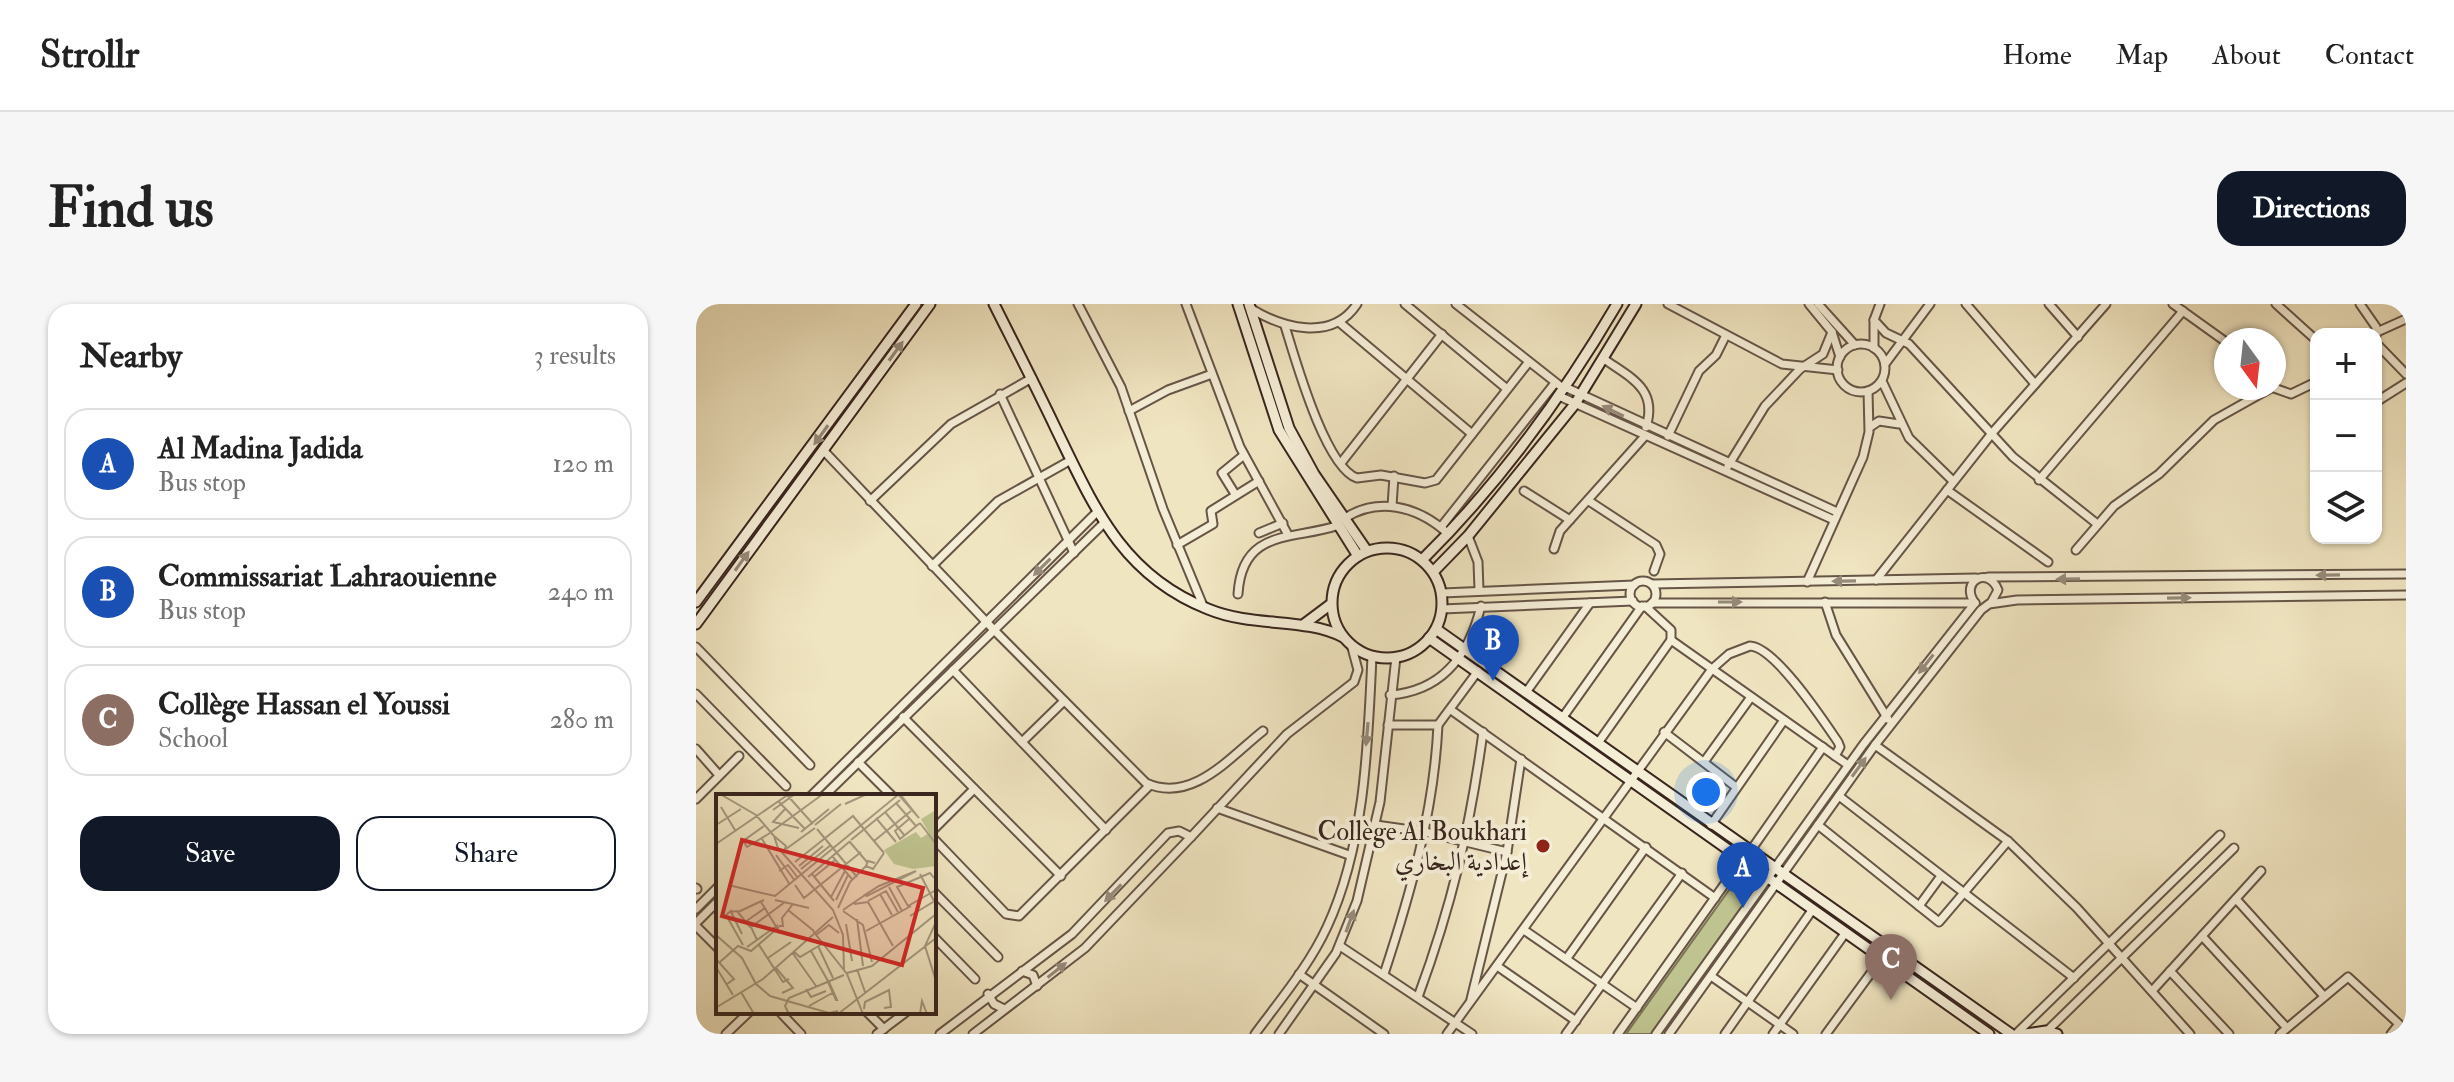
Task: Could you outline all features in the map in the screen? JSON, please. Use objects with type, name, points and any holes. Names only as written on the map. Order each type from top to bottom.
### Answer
[{"type":"street","points":[[696,602],[916,304]]},
{"type":"street","points":[[696,624],[930,304]]},
{"type":"street","points":[[994,304],[1103,524],[1144,571],[1204,608],[1249,622],[1303,625],[1347,641],[1372,656],[1396,657],[1410,653],[1432,634],[1442,609],[1442,593],[1433,572],[1422,560],[1390,547],[1362,554],[1338,578],[1331,604],[1303,625]]},
{"type":"street","points":[[1078,304],[1121,387],[1177,545],[1204,608]]},
{"type":"street","points":[[1186,304],[1244,455],[1287,533]]},
{"type":"street","points":[[1238,304],[1279,430],[1336,526],[1362,554]]},
{"type":"street","points":[[1250,306],[1285,326],[1307,328],[1339,322],[1357,304]]},
{"type":"street","points":[[1405,304],[1507,389]]},
{"type":"street","points":[[1456,304],[1578,400],[1645,436],[1727,467],[1836,516]]},
{"type":"street","points":[[1422,560],[1561,389],[1617,304]]},
{"type":"street","points":[[1433,572],[1468,536],[1578,400],[1636,304]]},
{"type":"street","points":[[1668,304],[1776,361],[1800,369],[1838,370]]},
{"type":"street","points":[[1809,304],[1832,332],[1840,357],[1840,378],[1851,390],[1868,391],[1882,381]]},
{"type":"street","points":[[1818,304],[1855,345],[1874,348]]},
{"type":"street","points":[[1880,304],[1874,320],[1874,348],[1885,364]]},
{"type":"street","points":[[1930,304],[1885,364],[1882,381],[1899,424],[1953,481]]},
{"type":"street","points":[[1966,304],[2035,384]]},
{"type":"street","points":[[2049,304],[2078,337]]},
{"type":"street","points":[[1876,580],[1993,432],[2106,304]]},
{"type":"street","points":[[2173,304],[2214,333]]},
{"type":"street","points":[[2276,304],[2310,335]]},
{"type":"street","points":[[2360,304],[2374,328]]},
{"type":"street","points":[[1250,306],[1289,428],[1345,518],[1362,554]]},
{"type":"street","points":[[2039,480],[2183,311]]},
{"type":"street","points":[[2382,331],[2406,319]]},
{"type":"street","points":[[1874,320],[1886,333],[1903,341],[1993,432],[2013,457],[2096,523]]},
{"type":"street","points":[[1339,322],[1472,434]]},
{"type":"street","points":[[1285,326],[1311,410],[1353,478],[1394,476],[1432,482],[1528,363]]},
{"type":"street","points":[[1727,467],[1765,406],[1800,369],[1823,354],[1832,332]]},
{"type":"street","points":[[1341,463],[1442,334]]},
{"type":"street","points":[[1668,436],[1699,371],[1716,355],[1726,335]]},
{"type":"street","points":[[1840,357],[1855,345]]},
{"type":"street","points":[[2382,349],[2406,374]]},
{"type":"street","points":[[1604,359],[1646,391],[1651,405],[1646,427]]},
{"type":"street","points":[[1129,411],[1168,390],[1212,374]]},
{"type":"street","points":[[870,501],[940,433],[1000,394],[1032,378]]},
{"type":"street","points":[[2379,400],[2406,383]]},
{"type":"street","points":[[2286,392],[2291,394],[2310,385]]},
{"type":"street","points":[[1807,582],[1863,457],[1870,427],[1868,391]]},
{"type":"street","points":[[1000,394],[1074,553]]},
{"type":"street","points":[[1578,400],[1668,436],[1727,467]]},
{"type":"street","points":[[2076,550],[2096,523],[2159,474],[2214,420],[2250,400]]},
{"type":"street","points":[[1870,427],[1879,421],[1899,424]]},
{"type":"street","points":[[1554,549],[1557,535],[1645,436]]},
{"type":"street","points":[[824,451],[986,622],[1150,785],[1173,789],[1189,787],[1263,731]]},
{"type":"street","points":[[1235,494],[1222,473],[1244,455]]},
{"type":"street","points":[[932,566],[988,510],[1039,475],[1071,460]]},
{"type":"street","points":[[1392,506],[1394,476]]},
{"type":"street","points":[[1177,545],[1213,524],[1211,511],[1259,481]]},
{"type":"street","points":[[1947,490],[2048,562]]},
{"type":"street","points":[[1524,491],[1570,520]]},
{"type":"street","points":[[1589,501],[1656,545],[1660,554],[1654,571]]},
{"type":"street","points":[[1345,518],[1364,508],[1392,506],[1424,515],[1445,530]]},
{"type":"street","points":[[813,794],[1097,512]]},
{"type":"street","points":[[1259,533],[1283,523]]},
{"type":"street","points":[[826,794],[1103,524]]},
{"type":"street","points":[[1238,594],[1239,581],[1252,556],[1274,539],[1287,533],[1320,532],[1336,526]]},
{"type":"street","points":[[1468,536],[1478,562],[1479,590]]},
{"type":"street","points":[[1442,593],[1634,585],[1643,581],[1652,584],[1988,577],[2406,574]]},
{"type":"street","points":[[1656,1034],[1774,877],[1818,825],[1875,745],[1989,604],[1998,590],[1988,577]]},
{"type":"street","points":[[1975,603],[1969,590],[1978,578]]},
{"type":"street","points":[[1563,717],[1656,593],[1652,584]]},
{"type":"street","points":[[1633,601],[1634,585]]},
{"type":"street","points":[[1442,609],[1633,601],[1646,605],[1825,602],[1989,604],[2017,600],[2406,595]]},
{"type":"street","points":[[1825,602],[1836,635],[1892,724]]},
{"type":"street","points":[[1527,691],[1590,603]]},
{"type":"street","points":[[1669,1034],[1711,976],[1848,765],[1975,603]]},
{"type":"street","points":[[973,1034],[1037,986],[1125,910],[1298,723],[1354,682],[1358,670],[1331,604]]},
{"type":"street","points":[[1598,743],[1671,640],[1671,630],[1646,605]]},
{"type":"street","points":[[1390,695],[1422,688],[1462,655],[1481,606]]},
{"type":"street","points":[[1432,634],[1462,655],[1527,691],[1563,717],[1741,861],[1774,877],[2013,1034],[2220,835]]},
{"type":"street","points":[[1671,640],[1848,765]]},
{"type":"street","points":[[696,647],[810,765]]},
{"type":"street","points":[[1447,1034],[1664,732],[1712,669],[1729,654],[1742,648],[1757,647],[1802,693],[1840,747],[1857,753]]},
{"type":"street","points":[[1462,655],[1479,670],[1711,825],[1749,853],[1813,909],[1989,1034]]},
{"type":"street","points":[[1255,1034],[1299,974],[1332,914],[1349,855],[1365,762],[1372,656]]},
{"type":"street","points":[[1279,1034],[1340,946],[1357,901],[1376,825],[1396,657]]},
{"type":"street","points":[[953,670],[1106,830]]},
{"type":"street","points":[[1384,974],[1414,881],[1425,832],[1436,763],[1438,725],[1479,670]]},
{"type":"street","points":[[696,694],[786,786]]},
{"type":"street","points":[[1704,762],[1751,697]]},
{"type":"street","points":[[1022,742],[1064,701]]},
{"type":"street","points":[[1451,710],[1715,898]]},
{"type":"street","points":[[903,717],[1061,876]]},
{"type":"street","points":[[1711,825],[1784,720]]},
{"type":"street","points":[[1388,725],[1438,725]]},
{"type":"street","points":[[1418,997],[1444,927],[1467,841],[1483,732]]},
{"type":"street","points":[[1664,732],[1736,787]]},
{"type":"street","points":[[1875,745],[2008,841],[2109,944],[2190,1034]]},
{"type":"street","points":[[1749,853],[1823,747]]},
{"type":"street","points":[[1835,756],[1840,747]]},
{"type":"street","points":[[696,749],[719,775]]},
{"type":"street","points":[[696,799],[739,756]]},
{"type":"street","points":[[1470,1003],[1507,852],[1521,759]]},
{"type":"street","points":[[858,762],[890,794]]},
{"type":"street","points":[[1365,762],[1384,764]]},
{"type":"street","points":[[825,781],[838,794]]},
{"type":"street","points":[[936,841],[1012,916],[1025,913],[1150,785]]},
{"type":"street","points":[[936,827],[974,789]]},
{"type":"street","points":[[1839,796],[2074,978]]},
{"type":"street","points":[[1217,808],[1349,855]]},
{"type":"street","points":[[1376,825],[1425,832],[1507,852]]},
{"type":"street","points":[[1818,825],[1939,922],[1965,896],[2008,841]]},
{"type":"street","points":[[940,1034],[988,994],[1072,934],[1168,833],[1179,831],[1191,837]]},
{"type":"street","points":[[1567,958],[1646,847]]},
{"type":"street","points":[[2045,1032],[2123,960],[2234,848]]},
{"type":"street","points":[[1618,1034],[1741,861]]},
{"type":"street","points":[[2152,991],[2261,871]]},
{"type":"street","points":[[1566,1034],[1682,873]]},
{"type":"street","points":[[1919,906],[1941,876]]},
{"type":"street","points":[[696,909],[716,889]]},
{"type":"street","points":[[936,894],[998,957]]},
{"type":"street","points":[[2236,899],[2323,995]]},
{"type":"street","points":[[716,903],[696,924],[716,946]]},
{"type":"street","points":[[1725,1034],[1813,909]]},
{"type":"street","points":[[1524,930],[1637,1008]]},
{"type":"street","points":[[1773,1034],[1846,932]]},
{"type":"street","points":[[2202,936],[2286,1027]]},
{"type":"street","points":[[936,939],[975,979]]},
{"type":"street","points":[[1340,946],[1472,1034]]},
{"type":"street","points":[[1826,1034],[1882,958]]},
{"type":"street","points":[[1497,966],[1576,1021]]},
{"type":"street","points":[[1022,971],[1033,975],[1037,986]]},
{"type":"street","points":[[2170,971],[2229,1034]]},
{"type":"street","points":[[1299,974],[1384,1034]]},
{"type":"street","points":[[1711,976],[1793,1034]]},
{"type":"street","points":[[2280,1034],[2348,977],[2399,1024],[2391,1034]]},
{"type":"street","points":[[988,994],[994,1004],[1004,1009]]},
{"type":"street","points":[[726,1034],[747,1014]]},
{"type":"street","points":[[782,1014],[801,1034]]},
{"type":"street","points":[[868,1014],[881,1031],[903,1014]]},
{"type":"street","points":[[2025,1034],[2057,1034]]},
{"type":"green space","points":[[1744,869],[1759,882],[1651,1034],[1626,1034]]},
{"type":"place","name":"Commissariat Lahraouienne","points":[[1493,681]]},
{"type":"place","name":"Collège Al Boukhari إعدادية البخاري","points":[[1543,846]]},
{"type":"place","name":"Al Madina Jadida","points":[[1743,908]]},
{"type":"place","name":"Collège Hassan el Youssi","points":[[1891,1000]]}]
